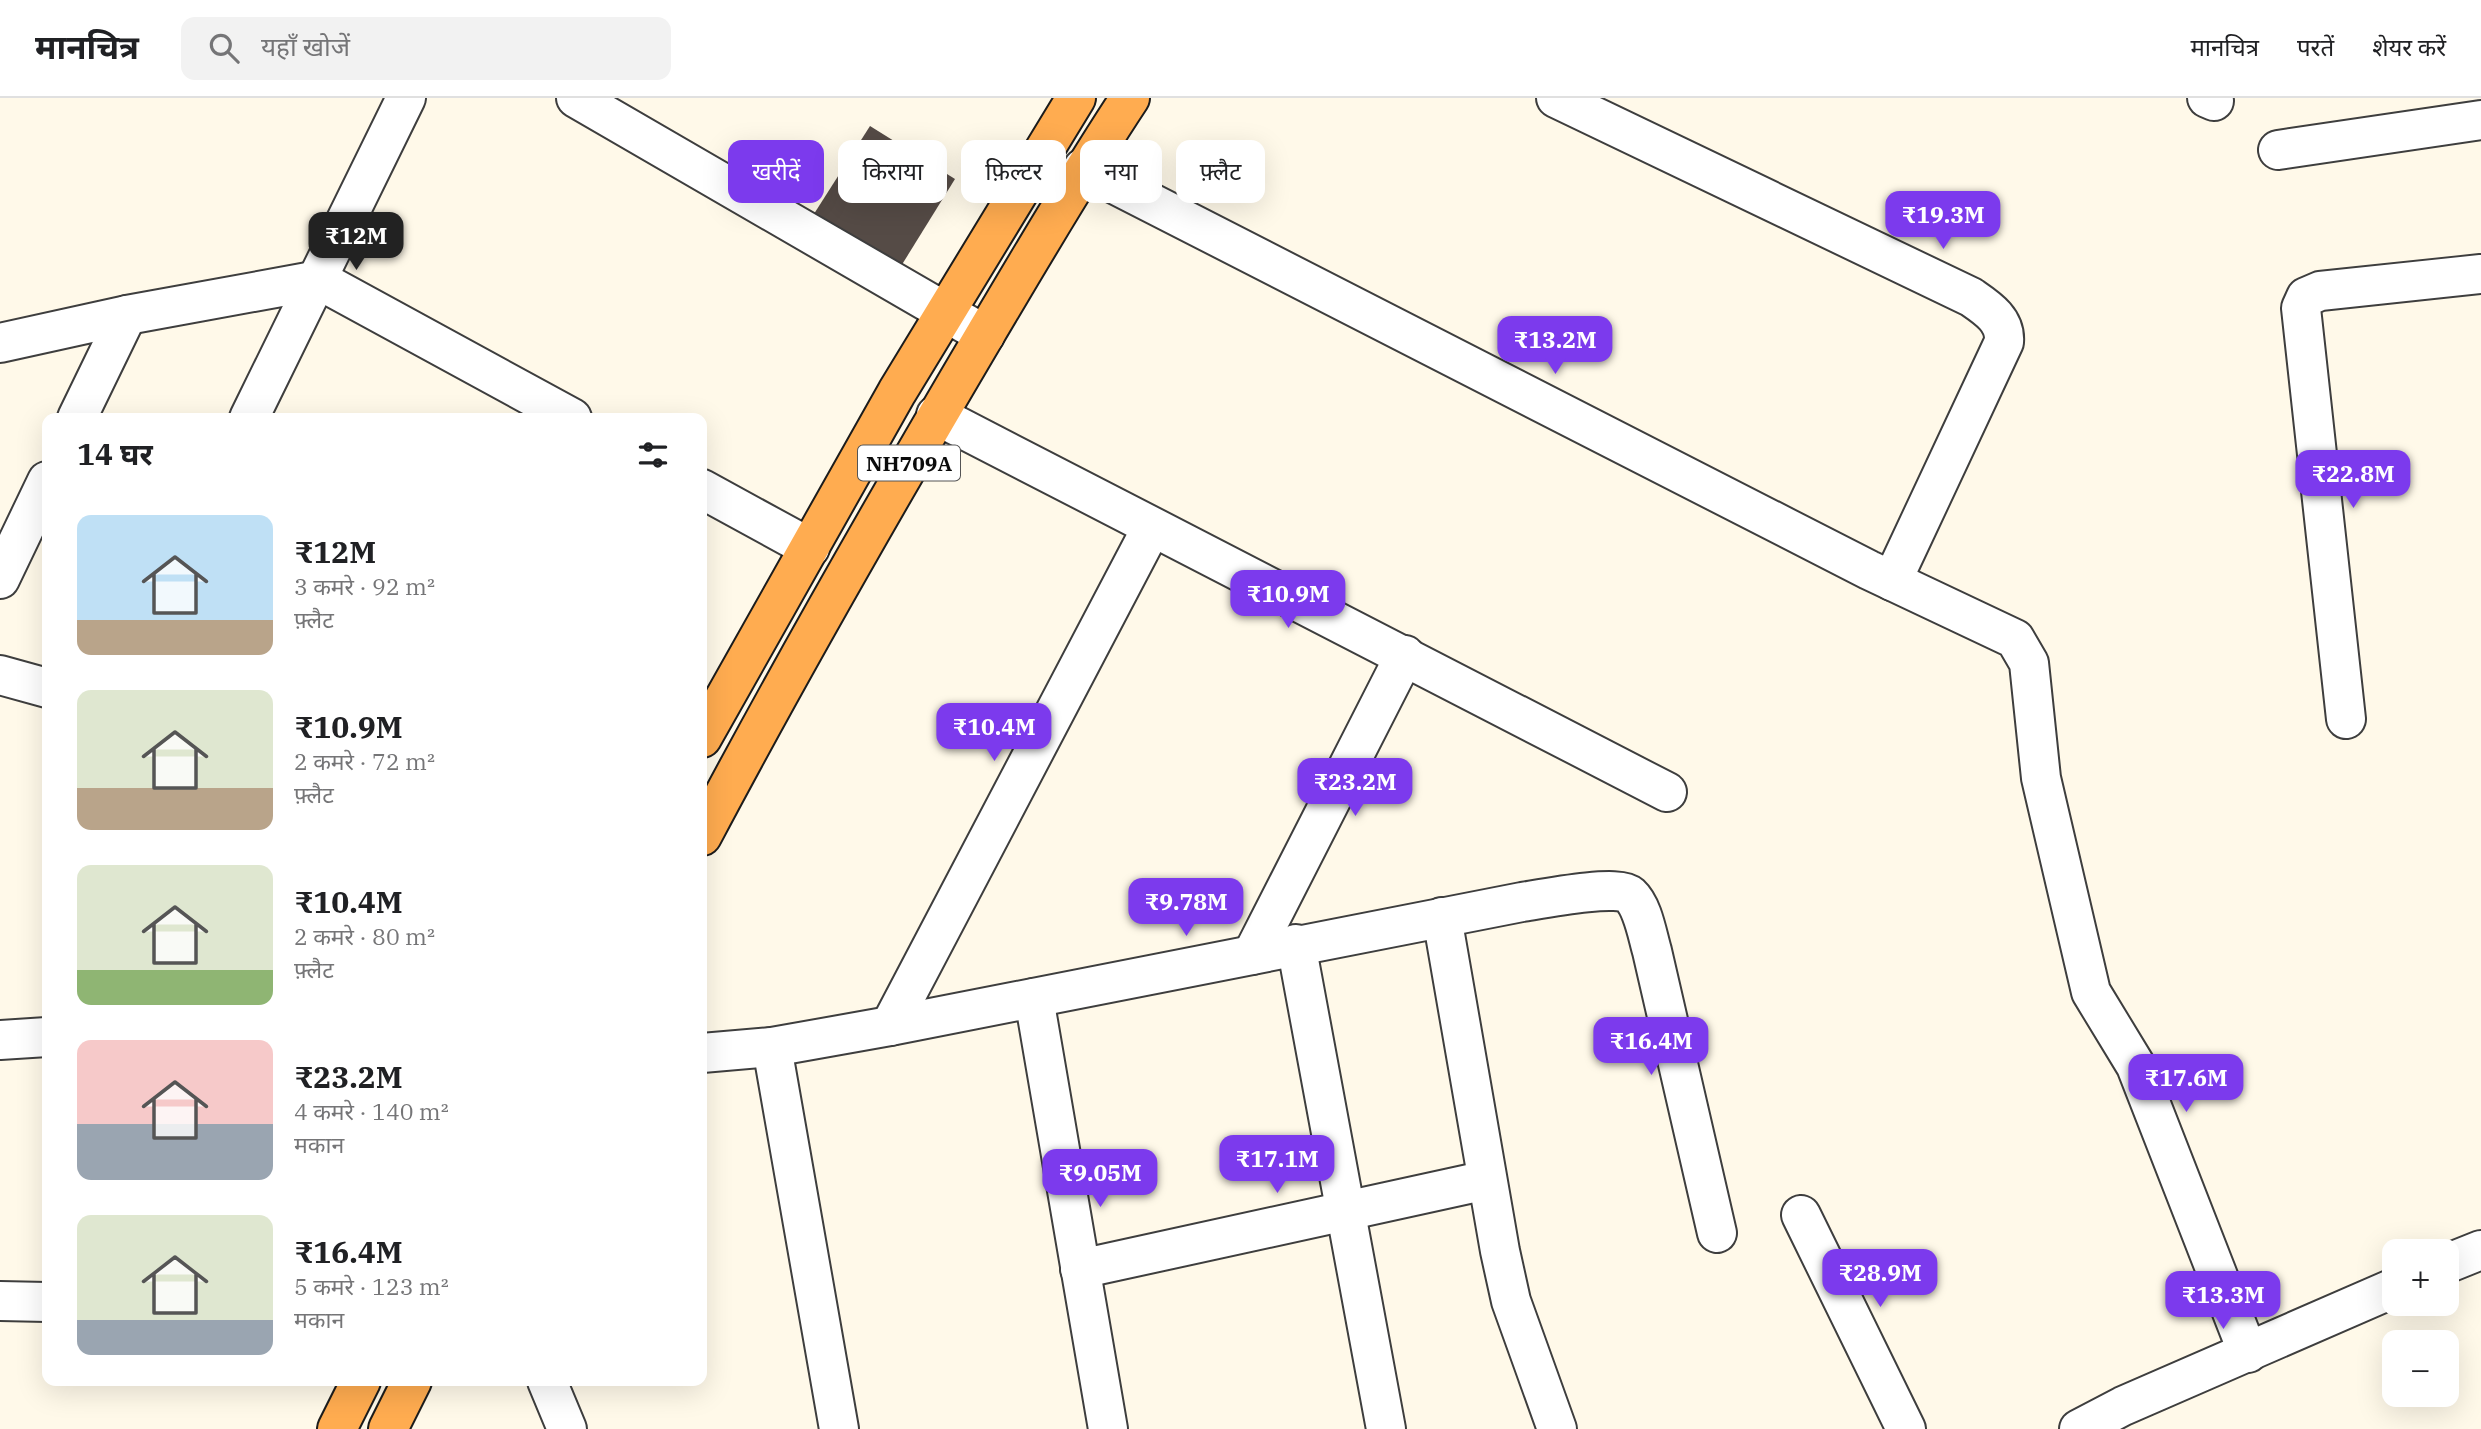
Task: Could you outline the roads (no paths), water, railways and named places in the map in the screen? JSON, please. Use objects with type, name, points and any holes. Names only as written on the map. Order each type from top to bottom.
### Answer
[{"type":"highway","name":"NH709A","points":[[707,729],[945,310],[1076,98]]},
{"type":"highway","name":"NH709A","points":[[1102,140],[1130,98]]},
{"type":"highway","name":"NH709A","points":[[707,827],[811,634],[936,415],[1080,173]]},
{"type":"highway","points":[[337,1429],[358,1386]]},
{"type":"highway","points":[[388,1429],[410,1386]]},
{"type":"street","points":[[252,413],[406,98]]},
{"type":"street","points":[[576,98],[985,335]]},
{"type":"street","points":[[1556,98],[1971,297],[2000,322],[2005,331],[2004,342],[1892,581]]},
{"type":"street","points":[[2278,150],[2481,121]]},
{"type":"street","points":[[1152,203],[1892,581],[2003,632],[2023,648],[2029,663],[2042,778],[2091,992],[2136,1066],[2248,1353]]},
{"type":"street","points":[[2346,719],[2301,308],[2306,297],[2320,291],[2481,274]]},
{"type":"street","points":[[0,343],[127,315],[319,280],[563,413]]},
{"type":"street","points":[[80,413],[127,315]]},
{"type":"street","points":[[936,415],[1151,529],[1405,655],[1667,792]]},
{"type":"street","points":[[0,579],[42,491]]},
{"type":"street","points":[[707,492],[810,548]]},
{"type":"street","points":[[890,1026],[1151,529]]},
{"type":"street","points":[[1252,955],[1405,655]]},
{"type":"street","points":[[0,675],[42,687]]},
{"type":"street","points":[[707,1053],[772,1047],[890,1026],[1296,944],[1522,902],[1607,891],[1626,892],[1632,896],[1644,923],[1652,951],[1717,1233]]},
{"type":"street","points":[[1442,917],[1487,1180],[1511,1301],[1557,1429]]},
{"type":"street","points":[[1296,944],[1386,1429]]},
{"type":"street","points":[[1034,998],[1108,1429]]},
{"type":"street","points":[[0,1040],[42,1037]]},
{"type":"street","points":[[772,1047],[839,1429]]},
{"type":"street","points":[[1080,1269],[1487,1180]]},
{"type":"street","points":[[1801,1215],[1906,1429]]},
{"type":"street","points":[[2459,1259],[2481,1250]]},
{"type":"street","points":[[2080,1429],[2129,1418],[2248,1353],[2382,1293]]},
{"type":"street","points":[[0,1301],[42,1302]]},
{"type":"street","points":[[549,1386],[567,1429]]}]
